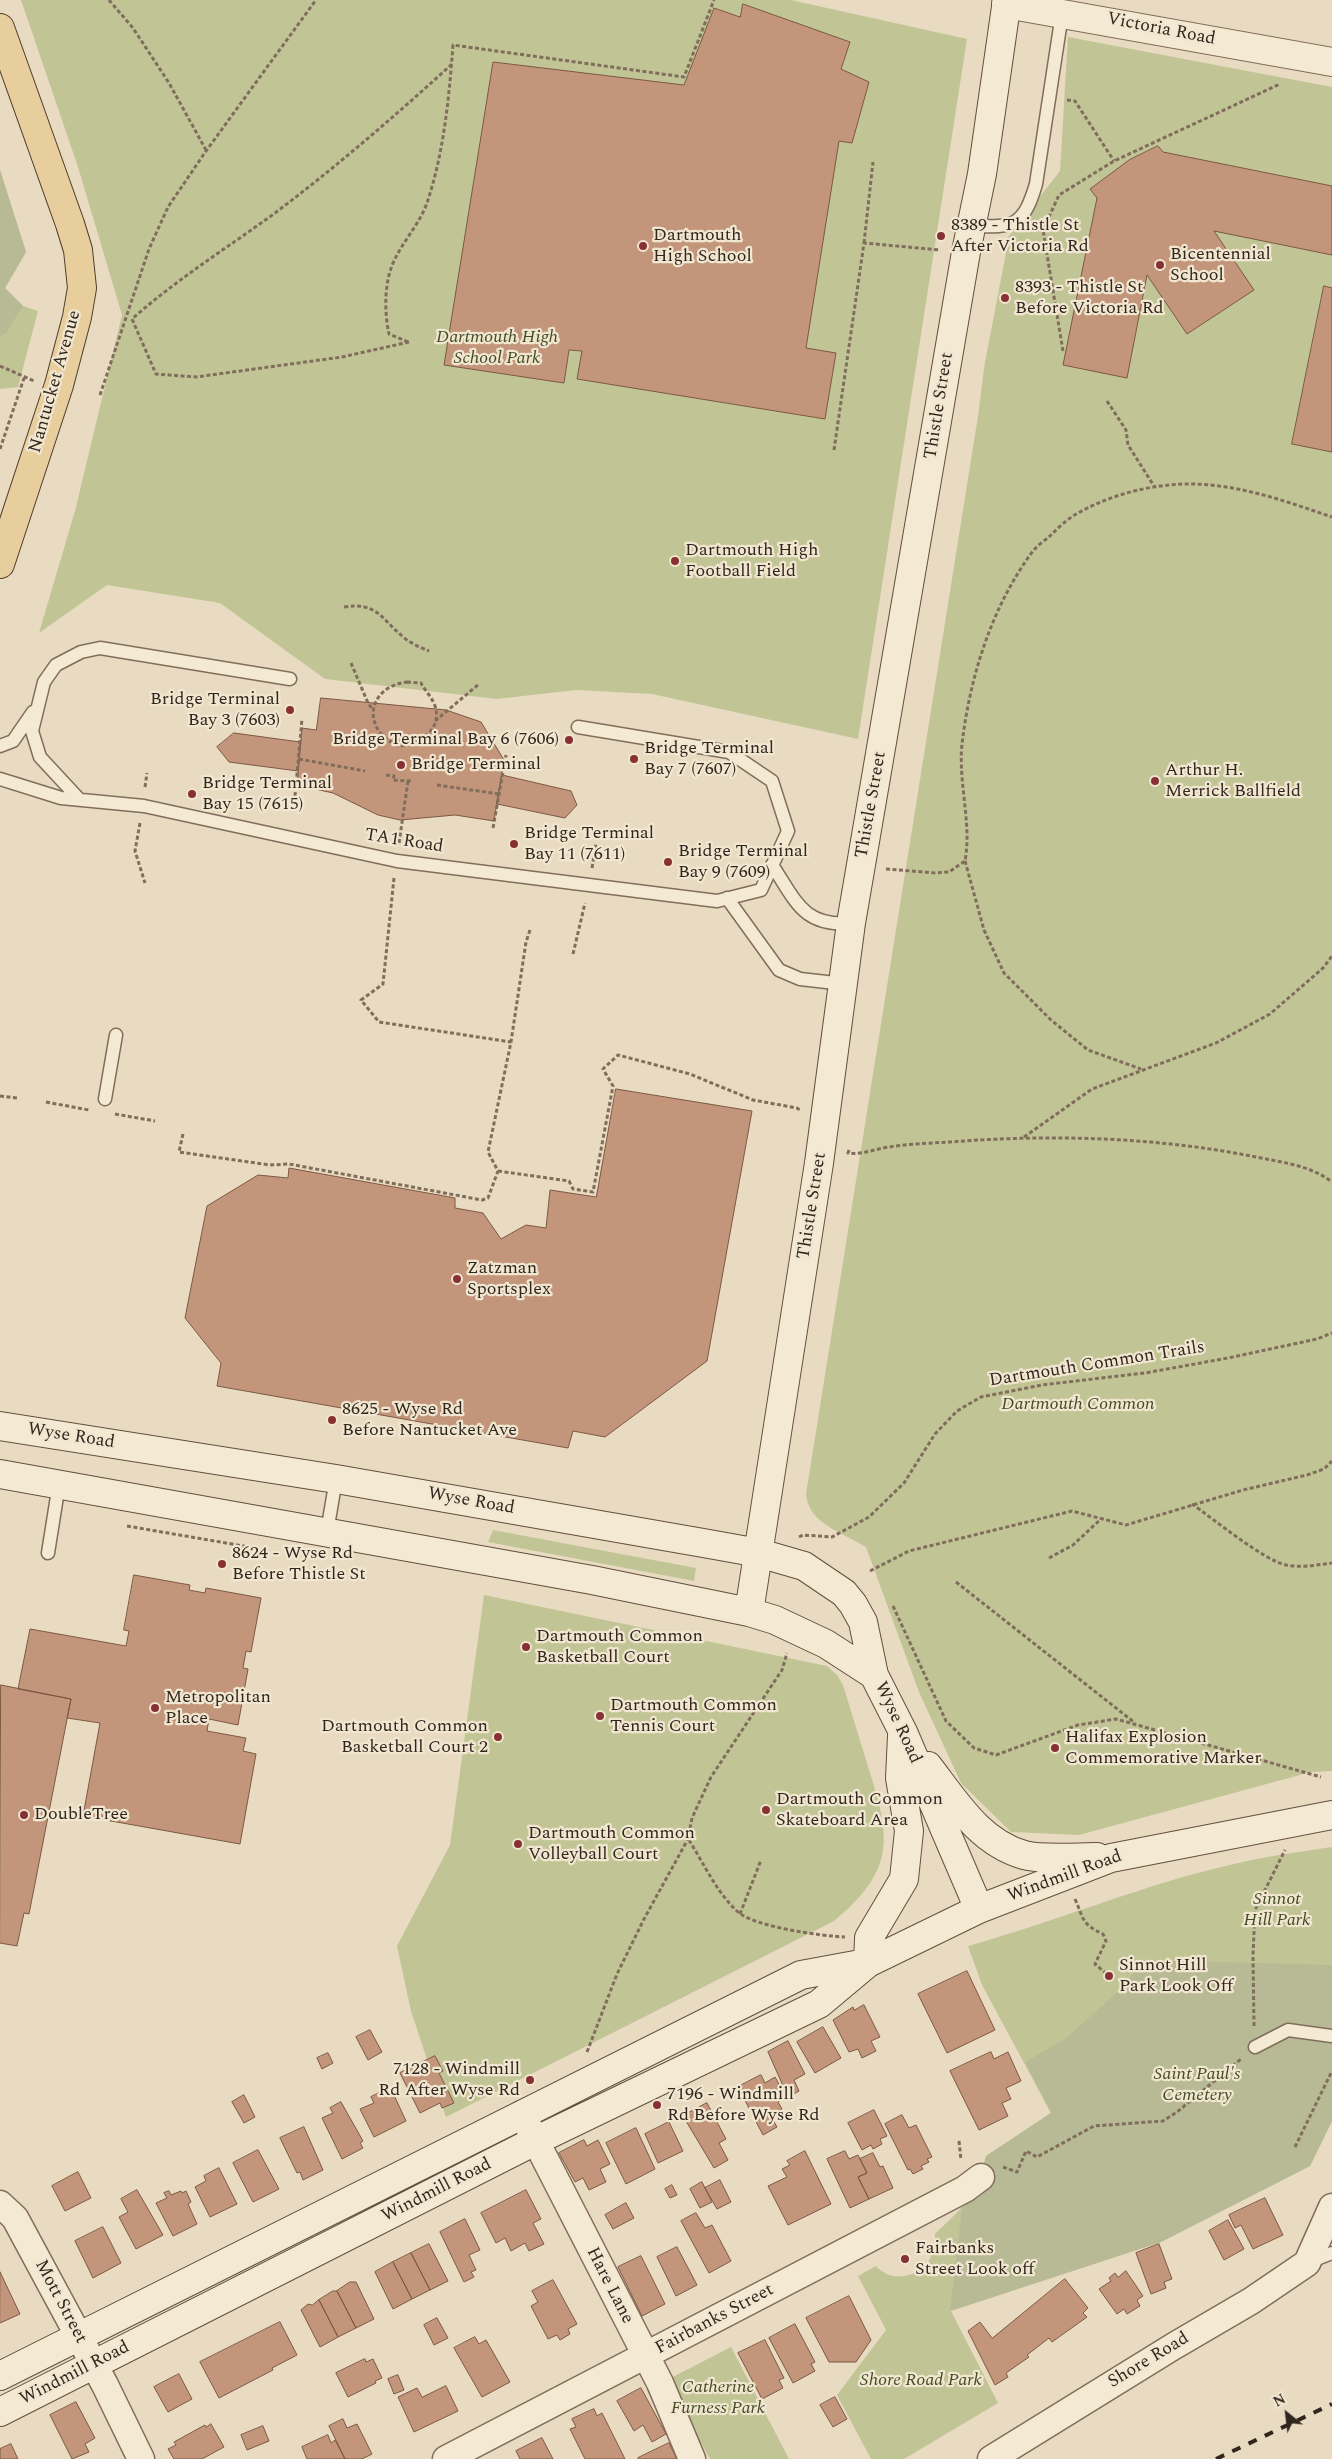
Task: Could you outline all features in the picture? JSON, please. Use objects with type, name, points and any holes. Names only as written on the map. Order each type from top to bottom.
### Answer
[{"type":"main road","name":"Victoria Road","points":[[1001,1],[1062,14],[1332,62]]},
{"type":"main road","name":"Thistle Street","points":[[749,1612],[820,1163],[851,923],[966,252],[982,174],[1001,1]]},
{"type":"main road","name":"Nantucket Avenue","points":[[0,28],[70,224],[78,250],[82,288],[77,318],[59,385],[0,564]]},
{"type":"main road","name":"Wyse Road","points":[[0,1426],[336,1479],[759,1554],[804,1566],[844,1593],[863,1622],[874,1675],[903,1732],[979,1909]]},
{"type":"main road","name":"Wyse Road","points":[[0,1474],[592,1580],[749,1612],[775,1620],[826,1644],[874,1675]]},
{"type":"main road","points":[[903,1732],[979,1831],[1006,1848],[1026,1856],[1111,1858]]},
{"type":"main road","points":[[868,1950],[904,1879],[909,1831],[900,1778],[903,1732]]},
{"type":"main road","name":"Windmill Road","points":[[0,2376],[801,1975],[1111,1858],[1332,1815]]},
{"type":"main road","name":"Windmill Road","points":[[0,2412],[535,2142],[819,2004],[868,1950]]},
{"type":"street","name":"Hare Lane","points":[[522,2114],[660,2383],[692,2459]]},
{"type":"street","name":"Fairbanks Street","points":[[446,2459],[965,2189],[981,2177]]},
{"type":"street","points":[[1307,2263],[1332,2207]]},
{"type":"street","name":"Mott Street","points":[[5,2215],[78,2336],[141,2459]]},
{"type":"street","name":"Shore Road","points":[[991,2459],[1174,2346],[1251,2302],[1307,2263]]},
{"type":"lane","points":[[972,226],[1006,227],[1015,223],[1030,202],[1036,184],[1062,14]]},
{"type":"lane","points":[[79,799],[40,757],[32,731],[44,682],[56,665],[81,652],[100,648],[290,679]]},
{"type":"lane","points":[[0,746],[13,741],[38,704]]},
{"type":"lane","name":"TA1 Road","points":[[0,779],[60,798],[144,806],[397,861],[589,884],[648,894],[717,901],[761,890],[788,831],[772,781],[748,763],[729,752],[578,727]]},
{"type":"lane","points":[[772,865],[799,906],[810,918],[834,925],[851,923]]},
{"type":"lane","points":[[727,898],[779,970],[800,979],[844,984]]},
{"type":"lane","points":[[105,1099],[116,1035]]},
{"type":"lane","points":[[327,1532],[336,1479]]},
{"type":"lane","points":[[48,1553],[59,1484]]},
{"type":"lane","points":[[1255,2047],[1288,2030],[1332,2036]]},
{"type":"lane","points":[[1307,2263],[1332,2252]]},
{"type":"path","points":[[109,0],[133,28],[169,83],[206,150]]},
{"type":"path","points":[[100,395],[158,224],[206,150],[316,0]]},
{"type":"path","points":[[132,319],[156,374],[196,377],[342,357],[409,342],[388,334],[386,319],[389,277],[394,260],[426,205],[442,143],[453,45],[684,77],[714,0]]},
{"type":"path","points":[[125,320],[132,319],[164,291],[276,212],[404,108],[452,64]]},
{"type":"path","points":[[1063,351],[1044,230],[1059,195],[1114,161],[1280,84]]},
{"type":"path","points":[[1050,97],[1074,101],[1114,161]]},
{"type":"path","points":[[834,450],[864,243],[873,162]]},
{"type":"path","points":[[864,243],[966,252]]},
{"type":"path","points":[[0,366],[34,381]]},
{"type":"path","points":[[0,449],[24,378]]},
{"type":"path","points":[[1107,401],[1126,430],[1128,446],[1154,486]]},
{"type":"path","points":[[1142,1069],[1088,1050],[1051,1020],[1004,973],[984,930],[964,861],[968,845],[962,796],[962,746],[968,703],[981,655],[1001,603],[1034,550],[1073,516],[1123,494],[1154,486],[1187,484],[1224,488],[1273,496],[1332,517]]},
{"type":"path","points":[[344,607],[360,605],[373,609],[402,636],[429,650]]},
{"type":"path","points":[[351,663],[368,703],[373,710]]},
{"type":"path","points":[[435,722],[434,704],[421,683],[398,683],[388,687],[376,701],[373,710],[374,721],[383,738],[399,746],[422,740],[431,731],[435,722],[478,684]]},
{"type":"path","points":[[295,796],[302,719]]},
{"type":"path","points":[[493,828],[506,755]]},
{"type":"path","points":[[299,759],[365,771]]},
{"type":"path","points":[[145,883],[135,850],[144,806],[147,772]]},
{"type":"path","points":[[386,775],[394,776],[393,780],[410,781],[402,819],[383,984],[361,1000],[379,1022],[511,1042]]},
{"type":"path","points":[[436,785],[499,794]]},
{"type":"path","points":[[862,867],[936,873],[949,872],[964,861]]},
{"type":"path","points":[[182,1134],[179,1152],[270,1165],[289,1164],[482,1200],[488,1198],[498,1171],[488,1152],[511,1042],[526,942],[530,930]]},
{"type":"path","points":[[1023,1138],[1092,1089],[1216,1043],[1270,1014],[1323,968],[1332,956]]},
{"type":"path","points":[[498,1171],[569,1182],[573,1189],[593,1192],[613,1086],[603,1069],[618,1055],[690,1074],[753,1100],[796,1108],[808,1116]]},
{"type":"path","points":[[0,1096],[17,1098]]},
{"type":"path","points":[[46,1102],[89,1110]]},
{"type":"path","points":[[112,1114],[155,1121]]},
{"type":"path","points":[[849,1145],[848,1153],[857,1154],[889,1147],[1023,1138],[1134,1140],[1238,1154],[1303,1167],[1322,1174],[1332,1182]]},
{"type":"path","name":"Dartmouth Common Trails","points":[[803,1535],[832,1537],[869,1517],[904,1483],[935,1434],[957,1411],[981,1397],[1013,1389],[1145,1373],[1219,1360],[1317,1339],[1332,1333]]},
{"type":"path","points":[[870,1571],[909,1551],[1072,1511],[1126,1525],[1192,1504],[1307,1475],[1324,1469],[1332,1461]]},
{"type":"path","points":[[1192,1504],[1284,1565],[1305,1566],[1332,1562]]},
{"type":"path","points":[[1049,1558],[1073,1545],[1101,1519]]},
{"type":"path","points":[[956,1582],[1138,1724]]},
{"type":"path","points":[[893,1606],[946,1721],[974,1748],[996,1755],[1078,1725],[1116,1719],[1321,1777]]},
{"type":"path","points":[[586,2055],[617,1974],[644,1919],[688,1839],[692,1818],[711,1777],[782,1670],[787,1653]]},
{"type":"path","points":[[981,2177],[997,2178],[1000,2166],[1017,2172],[1026,2151],[1037,2157],[1094,2126],[1162,2121],[1177,2112],[1255,2047],[1253,1955],[1256,1910],[1299,1820]]},
{"type":"path","points":[[688,1839],[726,1900],[740,1914],[755,1921],[824,1936],[868,1950]]},
{"type":"path","points":[[740,1914],[761,1860]]},
{"type":"path","points":[[1049,1881],[1076,1900],[1082,1921],[1090,1928],[1103,1934],[1106,1941],[1095,1964],[1109,1976]]},
{"type":"path","points":[[1295,2147],[1332,2071]]},
{"type":"green space","name":"Dartmouth High School Park","points":[[21,0],[791,0],[967,39],[858,739],[652,694],[576,690],[497,699],[325,679],[220,603],[107,585],[39,633],[75,511],[122,315],[78,167]]},
{"type":"green space","name":"Dartmouth Common","points":[[1068,37],[1332,87],[1332,1771],[1311,1772],[1079,1835],[1011,1832],[961,1783],[919,1692],[866,1547],[820,1520],[808,1504],[806,1494],[978,416],[985,362],[1006,253],[1004,242],[1060,171]]},
{"type":"green space","points":[[0,170],[26,252],[5,288],[23,306],[38,311],[18,387],[0,389]]},
{"type":"green space","points":[[0,170],[26,252],[5,288],[23,306],[6,333],[0,336]]},
{"type":"green space","points":[[493,1530],[696,1568],[694,1581],[488,1542]]},
{"type":"green space","points":[[484,1595],[827,1666],[837,1675],[843,1685],[877,1797],[884,1837],[877,1871],[868,1887],[834,1921],[446,2117],[411,2011],[397,1946],[450,1845]]},
{"type":"green space","points":[[1332,1847],[1332,2121],[1310,2166],[1161,2242],[951,2311],[998,2403],[904,2459],[871,2459],[837,2395],[886,2330],[858,2276],[876,2266],[894,2276],[905,2276],[925,2269],[935,2248],[935,2234],[968,2200],[978,2181],[986,2156],[1051,2113],[982,1985],[968,1946],[1200,1872],[1283,1854]]},
{"type":"green space","name":"Saint Paul's Cemetery","points":[[1144,1960],[1332,1965],[1332,2121],[1310,2166],[1161,2242],[950,2311],[962,2208],[971,2196],[977,2183],[986,2156],[1051,2113],[1025,2062],[1065,2039],[1121,1989]]},
{"type":"green space","name":"Catherine Furness Park","points":[[731,2347],[789,2459],[710,2459],[667,2380]]},
{"type":"building","name":"Dartmouth High School","points":[[743,4],[850,42],[841,69],[869,82],[852,143],[839,141],[806,348],[836,353],[825,419],[577,379],[582,351],[569,350],[564,383],[444,365],[493,62],[684,85],[714,8],[740,17]]},
{"type":"building","name":"Bicentennial School","points":[[1158,146],[1163,152],[1332,186],[1332,255],[1214,231],[1254,290],[1187,334],[1147,275],[1127,378],[1063,365],[1097,198],[1090,189],[1129,160]]},
{"type":"building","name":"Bicentennial School","points":[[1324,286],[1332,288],[1332,452],[1292,444]]},
{"type":"building","name":"Bridge Terminal","points":[[321,698],[446,710],[481,722],[504,760],[494,821],[455,815],[400,820],[378,815],[333,793],[297,785],[302,728],[316,730]]},
{"type":"building","points":[[234,733],[300,742],[298,771],[229,762],[217,747]]},
{"type":"building","points":[[502,775],[571,791],[577,805],[565,818],[497,804]]},
{"type":"building","name":"Zatzman Sportsplex","points":[[616,1089],[752,1111],[707,1361],[605,1437],[573,1431],[568,1448],[217,1386],[221,1363],[185,1318],[207,1206],[258,1175],[288,1178],[289,1168],[455,1198],[455,1208],[483,1213],[501,1239],[526,1225],[546,1228],[550,1190],[596,1197]]},
{"type":"building","name":"Metropolitan Place","points":[[134,1575],[190,1585],[189,1590],[205,1593],[206,1588],[261,1598],[251,1652],[246,1651],[243,1668],[248,1669],[238,1725],[209,1719],[207,1731],[246,1738],[243,1751],[256,1754],[240,1844],[83,1816],[100,1723],[67,1718],[71,1699],[18,1689],[30,1629],[126,1646],[129,1631],[124,1630]]},
{"type":"building","name":"DoubleTree","points":[[1,1685],[71,1699],[29,1914],[24,1913],[17,1946],[0,1943]]},
{"type":"building","points":[[967,1971],[995,2030],[947,2053],[918,1994]]},
{"type":"building","points":[[864,2005],[880,2037],[871,2041],[876,2051],[862,2058],[858,2049],[849,2052],[833,2020],[853,2007],[854,2010]]},
{"type":"building","points":[[823,2027],[841,2058],[815,2073],[797,2042]]},
{"type":"building","points":[[370,2030],[382,2052],[368,2060],[356,2037]]},
{"type":"building","points":[[788,2041],[805,2074],[794,2080],[799,2091],[788,2097],[768,2052]]},
{"type":"building","points":[[991,2052],[994,2059],[1008,2052],[1021,2081],[1006,2088],[1011,2099],[1002,2103],[1008,2116],[979,2130],[950,2071]]},
{"type":"building","points":[[328,2053],[333,2063],[322,2069],[317,2058]]},
{"type":"building","points":[[435,2056],[443,2071],[439,2073],[454,2103],[442,2108],[440,2103],[420,2113],[400,2073]]},
{"type":"building","points":[[761,2075],[765,2083],[775,2077],[786,2097],[778,2102],[782,2109],[770,2115],[777,2127],[763,2135],[738,2087]]},
{"type":"building","points":[[387,2089],[390,2094],[393,2093],[406,2121],[374,2137],[360,2109],[374,2103],[371,2097]]},
{"type":"building","points":[[244,2095],[255,2117],[244,2123],[232,2102]]},
{"type":"building","points":[[341,2102],[363,2141],[360,2143],[363,2148],[342,2159],[322,2118],[333,2113],[330,2108]]},
{"type":"building","points":[[707,2103],[726,2139],[719,2143],[728,2160],[714,2168],[683,2116]]},
{"type":"building","points":[[874,2110],[887,2136],[880,2139],[882,2144],[873,2149],[871,2145],[862,2150],[848,2123]]},
{"type":"building","points":[[902,2115],[909,2128],[916,2125],[932,2157],[927,2159],[929,2162],[921,2166],[923,2169],[913,2174],[910,2169],[908,2170],[885,2124]]},
{"type":"building","points":[[669,2122],[683,2151],[658,2163],[645,2134]]},
{"type":"building","points":[[304,2127],[323,2170],[303,2180],[300,2172],[297,2173],[280,2138]]},
{"type":"building","points":[[636,2128],[655,2169],[626,2184],[606,2143]]},
{"type":"building","points":[[584,2140],[587,2146],[598,2140],[610,2164],[600,2169],[606,2182],[589,2190],[583,2178],[575,2182],[559,2153]]},
{"type":"building","points":[[258,2150],[279,2189],[253,2202],[233,2163]]},
{"type":"building","points":[[805,2151],[831,2204],[788,2225],[768,2186],[787,2177],[782,2169],[790,2165],[787,2161]]},
{"type":"building","points":[[845,2151],[849,2159],[858,2155],[867,2173],[858,2177],[869,2199],[850,2208],[827,2159]]},
{"type":"building","points":[[873,2153],[880,2167],[883,2166],[893,2188],[869,2199],[858,2177],[867,2173],[860,2159]]},
{"type":"building","points":[[219,2168],[237,2204],[210,2217],[195,2187],[206,2181],[204,2176]]},
{"type":"building","points":[[78,2172],[91,2198],[65,2211],[52,2186]]},
{"type":"building","points":[[720,2180],[731,2202],[717,2209],[705,2188]]},
{"type":"building","points":[[702,2182],[712,2202],[700,2208],[690,2189]]},
{"type":"building","points":[[672,2185],[677,2195],[670,2198],[665,2189]]},
{"type":"building","points":[[137,2190],[163,2235],[136,2249],[119,2217],[128,2212],[121,2199]]},
{"type":"building","points":[[526,2190],[541,2219],[533,2223],[544,2244],[529,2251],[525,2243],[511,2251],[505,2238],[496,2243],[481,2213]]},
{"type":"building","points":[[169,2191],[171,2195],[186,2191],[191,2202],[188,2204],[197,2224],[173,2236],[156,2203],[167,2198],[164,2193]]},
{"type":"building","points":[[1265,2198],[1283,2235],[1253,2249],[1241,2225],[1235,2228],[1229,2215]]},
{"type":"building","points":[[626,2203],[634,2218],[613,2229],[605,2215]]},
{"type":"building","points":[[696,2213],[705,2228],[712,2225],[731,2261],[709,2273],[681,2221]]},
{"type":"building","points":[[465,2219],[480,2250],[469,2255],[476,2270],[471,2272],[474,2277],[464,2282],[440,2232]]},
{"type":"building","points":[[1228,2220],[1244,2249],[1224,2260],[1209,2231]]},
{"type":"building","points":[[103,2227],[121,2263],[93,2278],[75,2241]]},
{"type":"building","points":[[429,2244],[448,2281],[430,2290],[411,2253]]},
{"type":"building","points":[[1159,2244],[1172,2279],[1164,2282],[1166,2288],[1151,2294],[1136,2253]]},
{"type":"building","points":[[677,2247],[697,2285],[676,2296],[657,2257]]},
{"type":"building","points":[[411,2253],[430,2290],[412,2299],[393,2262]]},
{"type":"building","points":[[641,2256],[665,2304],[642,2316],[618,2267]]},
{"type":"building","points":[[393,2262],[412,2299],[393,2309],[375,2272]]},
{"type":"building","points":[[1126,2271],[1143,2296],[1137,2300],[1140,2306],[1127,2314],[1124,2309],[1117,2314],[1099,2289],[1111,2281],[1109,2278],[1115,2273],[1118,2277]]},
{"type":"building","points":[[0,2272],[20,2314],[0,2323]]},
{"type":"building","points":[[1065,2279],[1088,2308],[1083,2313],[1087,2317],[1052,2342],[1049,2338],[1027,2355],[1029,2357],[1006,2373],[1008,2377],[995,2385],[968,2331],[980,2322],[992,2338]]},
{"type":"building","points":[[553,2280],[577,2324],[568,2329],[570,2334],[560,2340],[557,2335],[548,2339],[531,2306],[538,2302],[532,2291]]},
{"type":"building","points":[[350,2282],[356,2282],[374,2319],[356,2328],[337,2291]]},
{"type":"building","points":[[333,2291],[337,2291],[356,2328],[338,2337],[319,2300]]},
{"type":"building","points":[[849,2296],[871,2340],[856,2362],[829,2362],[806,2318]]},
{"type":"building","points":[[319,2300],[338,2337],[320,2347],[301,2310],[308,2304],[312,2305]]},
{"type":"building","points":[[437,2318],[448,2338],[434,2345],[424,2325]]},
{"type":"building","points":[[280,2322],[297,2355],[272,2368],[273,2370],[219,2398],[200,2362]]},
{"type":"building","points":[[795,2324],[815,2362],[811,2364],[815,2371],[793,2383],[769,2338]]},
{"type":"building","points":[[475,2337],[479,2344],[486,2340],[510,2382],[482,2397],[454,2348]]},
{"type":"building","points":[[765,2340],[784,2378],[779,2380],[783,2388],[762,2399],[738,2353]]},
{"type":"building","points":[[365,2359],[366,2362],[373,2359],[382,2378],[348,2397],[336,2373]]},
{"type":"building","points":[[179,2374],[192,2399],[168,2412],[154,2387]]},
{"type":"building","points":[[398,2375],[404,2390],[394,2394],[388,2379]]},
{"type":"building","points":[[446,2386],[458,2411],[414,2432],[398,2397],[417,2388],[422,2397]]},
{"type":"building","points":[[641,2388],[666,2434],[652,2442],[643,2425],[634,2431],[617,2401]]},
{"type":"building","points":[[835,2397],[847,2419],[833,2427],[820,2405]]},
{"type":"building","points":[[76,2402],[95,2438],[85,2444],[89,2452],[72,2459],[50,2415]]},
{"type":"building","points":[[594,2409],[597,2416],[602,2413],[625,2459],[585,2459],[570,2429],[576,2427],[572,2419]]},
{"type":"building","points":[[343,2419],[347,2428],[357,2424],[372,2454],[362,2459],[345,2459],[329,2426]]},
{"type":"building","points":[[211,2424],[224,2447],[202,2459],[174,2459],[168,2449],[176,2445],[174,2442],[205,2425],[206,2427]]},
{"type":"building","points":[[263,2426],[269,2441],[247,2450],[241,2435]]},
{"type":"building","points":[[328,2435],[331,2443],[335,2440],[345,2459],[307,2459],[302,2447]]},
{"type":"building","points":[[542,2438],[553,2459],[520,2459],[516,2451]]},
{"type":"building","points":[[669,2443],[677,2459],[638,2459],[638,2458]]},
{"type":"building","points":[[11,2444],[18,2459],[0,2459],[0,2449]]},
{"type":"railway","points":[[1216,2459],[1332,2404]]},
{"type":"place","name":"8389 - Thistle St After Victoria Rd","points":[[941,236]]},
{"type":"place","name":"Dartmouth High School","points":[[643,246]]},
{"type":"place","name":"Bicentennial School","points":[[1160,265]]},
{"type":"place","name":"8393 - Thistle St Before Victoria Rd","points":[[1005,298]]},
{"type":"place","name":"Dartmouth High Football Field","points":[[675,561]]},
{"type":"place","name":"Bridge Terminal Bay 3 (7603)","points":[[290,710]]},
{"type":"place","name":"Bridge Terminal Bay 6 (7606)","points":[[569,740]]},
{"type":"place","name":"Bridge Terminal Bay 7 (7607)","points":[[634,759]]},
{"type":"place","name":"Bridge Terminal","points":[[401,765]]},
{"type":"place","name":"Arthur H. Merrick Ballfield","points":[[1155,781]]},
{"type":"place","name":"Bridge Terminal Bay 15 (7615)","points":[[192,794]]},
{"type":"place","name":"Bridge Terminal Bay 11 (7611)","points":[[514,844]]},
{"type":"place","name":"Bridge Terminal Bay 9 (7609)","points":[[668,862]]},
{"type":"place","name":"Zatzman Sportsplex","points":[[457,1279]]},
{"type":"place","name":"8625 - Wyse Rd Before Nantucket Ave","points":[[332,1420]]},
{"type":"place","name":"8624 - Wyse Rd Before Thistle St","points":[[222,1564]]},
{"type":"place","name":"Dartmouth Common Basketball Court","points":[[526,1647]]},
{"type":"place","name":"Metropolitan Place","points":[[155,1708]]},
{"type":"place","name":"Dartmouth Common Tennis Court","points":[[600,1716]]},
{"type":"place","name":"Dartmouth Common Basketball Court 2","points":[[498,1737]]},
{"type":"place","name":"Halifax Explosion Commemorative Marker","points":[[1055,1748]]},
{"type":"place","name":"Dartmouth Common Skateboard Area","points":[[766,1810]]},
{"type":"place","name":"DoubleTree","points":[[24,1815]]},
{"type":"place","name":"Dartmouth Common Volleyball Court","points":[[518,1844]]},
{"type":"place","name":"Sinnot Hill Park Look Off","points":[[1109,1976]]},
{"type":"place","name":"7128 - Windmill Rd After Wyse Rd","points":[[530,2080]]},
{"type":"place","name":"7196 - Windmill Rd Before Wyse Rd","points":[[657,2105]]},
{"type":"place","name":"Fairbanks Street Look off","points":[[905,2259]]},
{"type":"park label","name":"Sinnot Hill Park","points":[[1277,1910]]},
{"type":"park label","name":"Shore Road Park","points":[[921,2381]]}]
